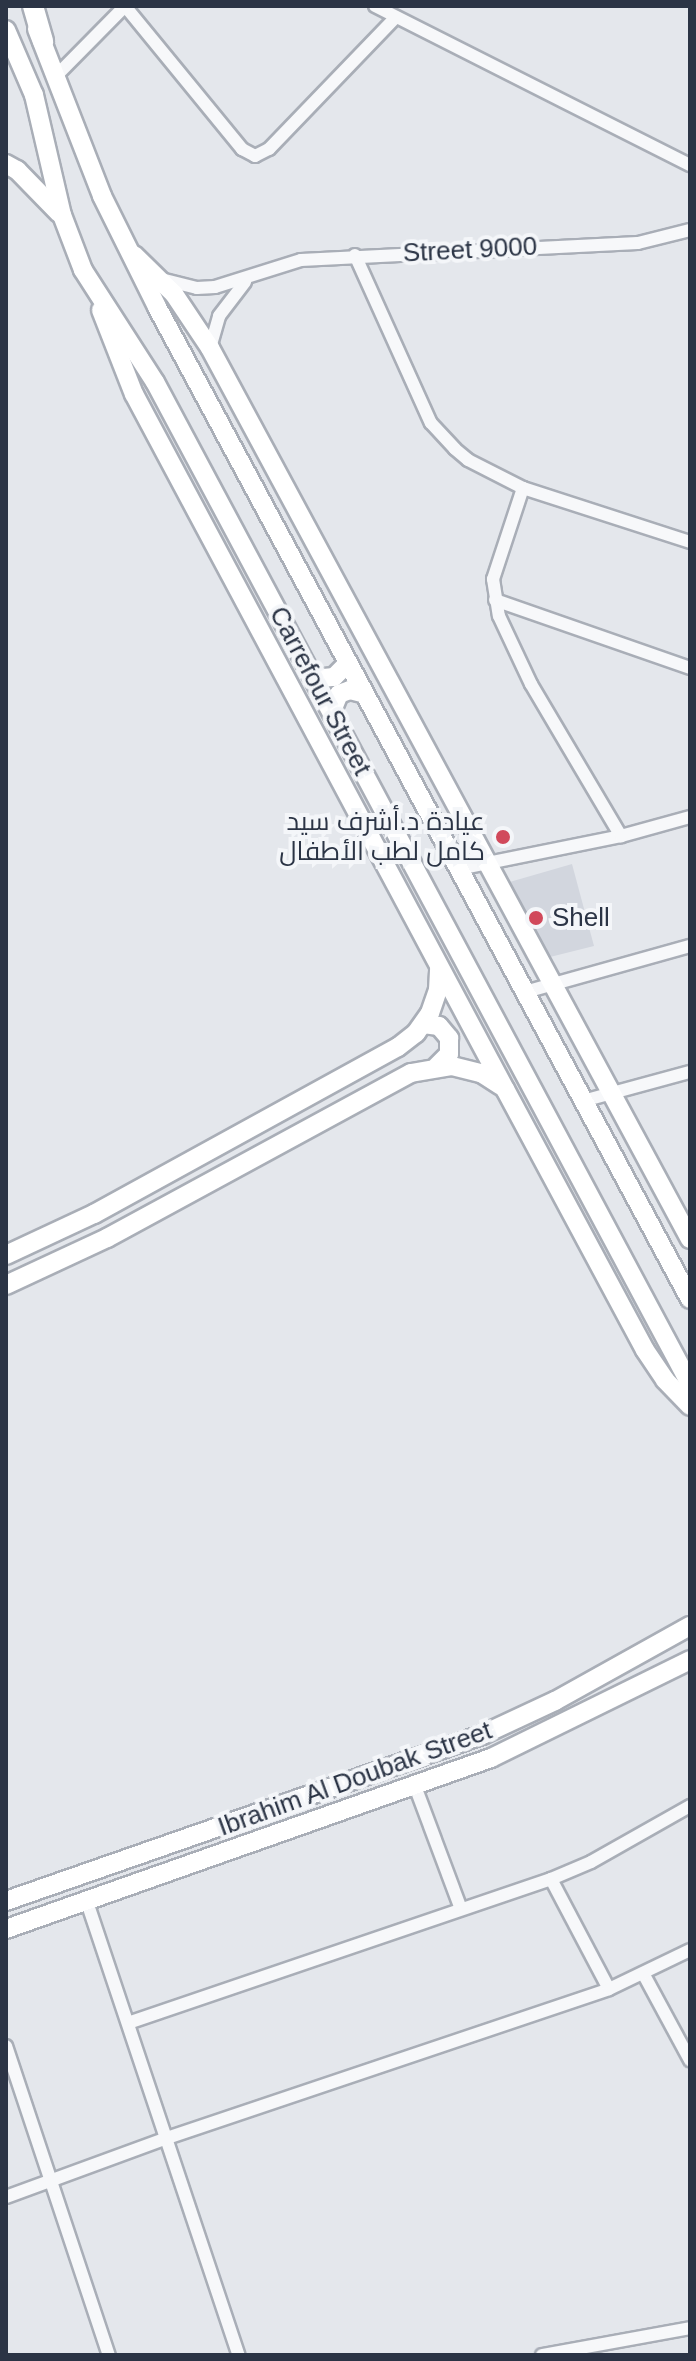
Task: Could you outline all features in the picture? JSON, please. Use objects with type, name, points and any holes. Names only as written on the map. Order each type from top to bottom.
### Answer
[{"type":"main road","points":[[33,6],[43,42]]},
{"type":"street","name":"Carrefour Street","points":[[25,6],[57,75],[85,157],[129,251],[362,693],[690,1299]]},
{"type":"street","points":[[57,75],[125,6],[242,149],[255,156],[269,149],[396,17]]},
{"type":"street","points":[[375,6],[690,165]]},
{"type":"street","name":"Carrefour Street","points":[[6,30],[34,95],[62,215],[97,296],[155,382],[690,1384]]},
{"type":"street","points":[[6,164],[17,170],[62,215]]},
{"type":"street","name":"Street 9000","points":[[161,279],[197,288],[215,287],[301,260],[638,243],[690,230]]},
{"type":"street","points":[[129,251],[161,279],[186,310],[210,348],[690,1239]]},
{"type":"street","points":[[355,255],[431,423],[468,460],[523,488],[690,542]]},
{"type":"street","points":[[210,348],[213,331],[227,301],[251,277]]},
{"type":"street","points":[[97,296],[123,372],[390,875],[645,1350],[665,1380],[690,1406]]},
{"type":"street","points":[[263,505],[268,456]]},
{"type":"street","points":[[523,488],[493,579],[495,600],[505,632],[531,684],[621,836]]},
{"type":"street","points":[[223,510],[226,567]]},
{"type":"street","points":[[495,600],[690,668]]},
{"type":"street","points":[[314,679],[334,677],[348,663]]},
{"type":"street","points":[[332,711],[339,694],[350,690],[362,693]]},
{"type":"street","points":[[458,869],[621,836],[690,817]]},
{"type":"street","points":[[390,875],[397,838]]},
{"type":"street","points":[[525,992],[690,946]]},
{"type":"street","points":[[6,1255],[94,1214],[398,1047],[423,1024],[435,1002],[439,965]]},
{"type":"street","points":[[423,1024],[439,1026],[449,1038],[449,1054],[437,1066]]},
{"type":"street","points":[[6,1285],[107,1238],[411,1073],[437,1066],[467,1068],[505,1089]]},
{"type":"street","points":[[583,1101],[690,1072]]},
{"type":"street","points":[[555,1183],[605,1223]]},
{"type":"street","name":"Ibrahim Al Doubak Street","points":[[6,1901],[482,1735],[555,1701],[690,1626]]},
{"type":"street","name":"Ibrahim Al Doubak Street","points":[[6,1929],[415,1786],[528,1741],[690,1660]]},
{"type":"street","points":[[415,1786],[461,1909]]},
{"type":"street","points":[[128,2023],[551,1879],[591,1862],[690,1806]]},
{"type":"street","points":[[551,1879],[609,1989]]},
{"type":"street","points":[[87,1902],[239,2355]]},
{"type":"street","points":[[6,2197],[167,2138],[609,1989],[644,1975],[690,1950]]},
{"type":"street","points":[[644,1975],[690,2060]]},
{"type":"street","points":[[6,2046],[109,2355]]},
{"type":"street","points":[[542,2355],[690,2328]]},
{"type":"shaded area","points":[[572,864],[594,946],[550,957],[506,883]]},
{"type":"place","name":"عيادة د.أشرف سيد كامل لطب الأطفال","points":[[503,837]]},
{"type":"place","name":"Shell","points":[[536,918]]}]
